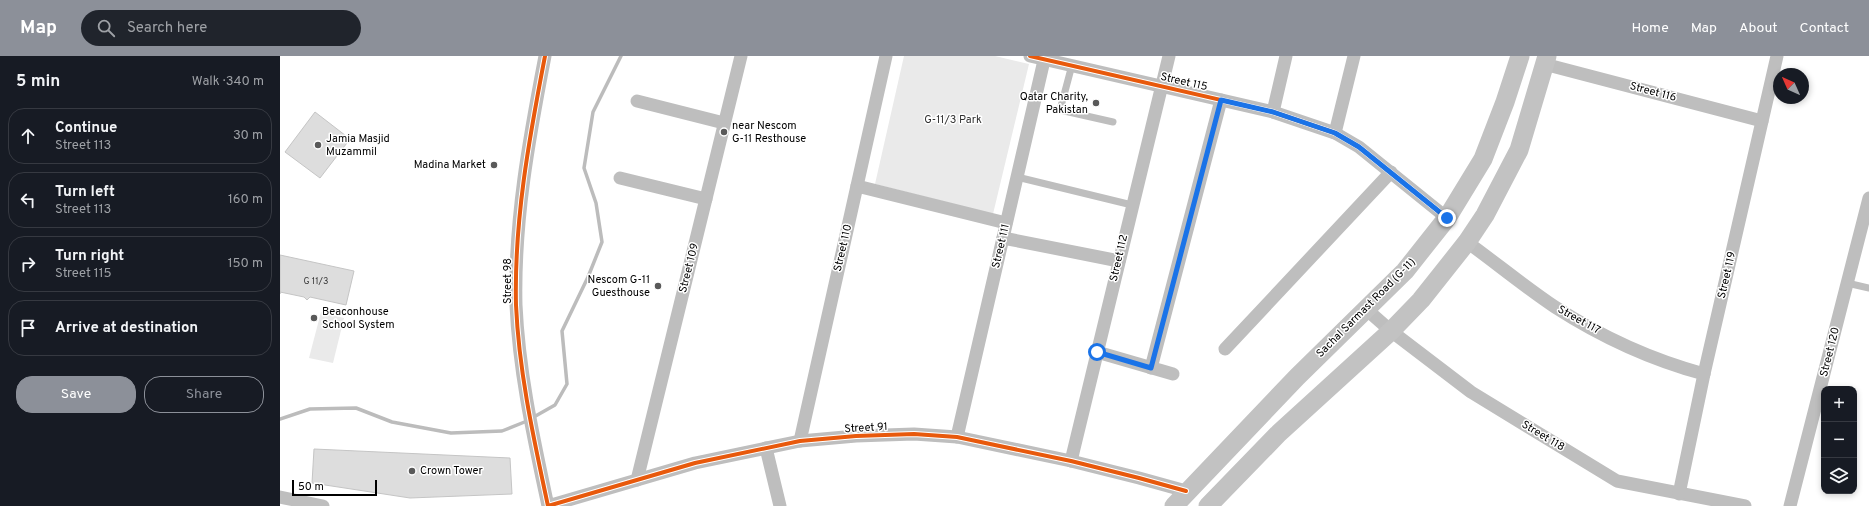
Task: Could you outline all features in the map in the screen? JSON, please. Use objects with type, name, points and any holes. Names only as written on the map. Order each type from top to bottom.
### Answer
[{"type":"main road","name":"Sachal Sarmast Road (G-11)","points":[[1174,506],[1286,388],[1405,271],[1447,218],[1483,159],[1505,102],[1520,56]]},
{"type":"main road","points":[[1208,506],[1279,433],[1391,331],[1421,300],[1467,242],[1485,215],[1519,150],[1546,60]]},
{"type":"street","name":"Street 98","points":[[545,56],[528,142],[518,213],[516,306],[521,360],[548,506]]},
{"type":"street","name":"Street 109","points":[[637,480],[740,56]]},
{"type":"street","name":"Street 110","points":[[800,441],[886,56]]},
{"type":"street","name":"Street 115","points":[[1030,56],[1273,112],[1335,133],[1359,147],[1447,218]]},
{"type":"street","name":"Street 112","points":[[1071,461],[1169,56]]},
{"type":"street","points":[[1273,112],[1286,56]]},
{"type":"street","points":[[1335,133],[1354,56]]},
{"type":"street","name":"Street 119","points":[[1679,494],[1704,374],[1777,56]]},
{"type":"street","name":"Street 111","points":[[957,437],[1044,58]]},
{"type":"street","name":"Street 116","points":[[1546,60],[1762,120]]},
{"type":"street","points":[[1151,368],[1221,100]]},
{"type":"street","points":[[637,101],[724,123]]},
{"type":"street","points":[[1225,349],[1391,172]]},
{"type":"street","points":[[620,178],[706,199]]},
{"type":"street","points":[[857,186],[1006,223]]},
{"type":"street","name":"Street 120","points":[[1790,506],[1869,198]]},
{"type":"street","points":[[1003,238],[1119,261]]},
{"type":"street","name":"Street 117","points":[[1467,242],[1555,307],[1587,326],[1643,353],[1673,365],[1704,374]]},
{"type":"street","name":"Street 118","points":[[1366,309],[1391,331],[1471,392],[1618,481],[1745,506]]},
{"type":"street","points":[[1097,352],[1173,374]]},
{"type":"street","name":"Street 91","points":[[548,506],[695,463],[800,441],[856,436],[914,434],[957,437],[1071,461],[1139,478],[1186,492]]},
{"type":"street","points":[[766,448],[780,506]]},
{"type":"street","points":[[280,497],[323,506]]},
{"type":"lane","points":[[1072,66],[1060,110],[1113,122]]},
{"type":"lane","points":[[1017,177],[1132,205]]},
{"type":"lane","points":[[1847,283],[1869,288]]},
{"type":"green space","name":"G-11/3 Park","points":[[904,56],[995,56],[1029,64],[993,214],[875,184]]},
{"type":"green space","points":[[321,312],[344,318],[333,363],[309,358]]},
{"type":"building","name":"Jamia Masjid Muzammil","points":[[315,112],[350,139],[320,178],[285,152]]},
{"type":"building","name":"Beaconhouse School System","points":[[280,255],[354,271],[346,305],[310,297],[307,300],[304,297],[280,292]]},
{"type":"building","name":"Crown Tower","points":[[314,449],[510,458],[512,494],[410,498],[312,483]]},
{"type":"waterway","points":[[532,418],[555,405],[567,384],[562,331],[588,277],[602,242],[596,203],[584,168],[593,112],[621,56]]},
{"type":"waterway","points":[[280,419],[310,409],[356,408],[392,422],[451,433],[502,431],[527,421]]},
{"type":"cycle path","points":[[545,56],[533,118],[520,211],[517,242],[516,305],[520,356],[548,506],[695,463],[800,441],[856,436],[914,434],[957,437],[1071,461],[1186,491]]},
{"type":"cycle path","points":[[1030,56],[1273,112],[1335,133],[1359,147],[1447,218]]},
{"type":"place","name":"Qatar Charity, Pakistan","points":[[1096,103]]},
{"type":"place","name":"near Nescom G-11 Resthouse","points":[[724,132]]},
{"type":"place","name":"Jamia Masjid Muzammil","points":[[318,145]]},
{"type":"place","name":"Madina Market","points":[[494,165]]},
{"type":"place","name":"Nescom G-11 Guesthouse","points":[[658,286]]},
{"type":"place","name":"Beaconhouse School System","points":[[314,318]]},
{"type":"place","name":"Crown Tower","points":[[412,471]]},
{"type":"route","points":[[1097,352],[1151,368],[1221,100],[1273,112],[1335,133],[1359,147],[1447,218]]}]
